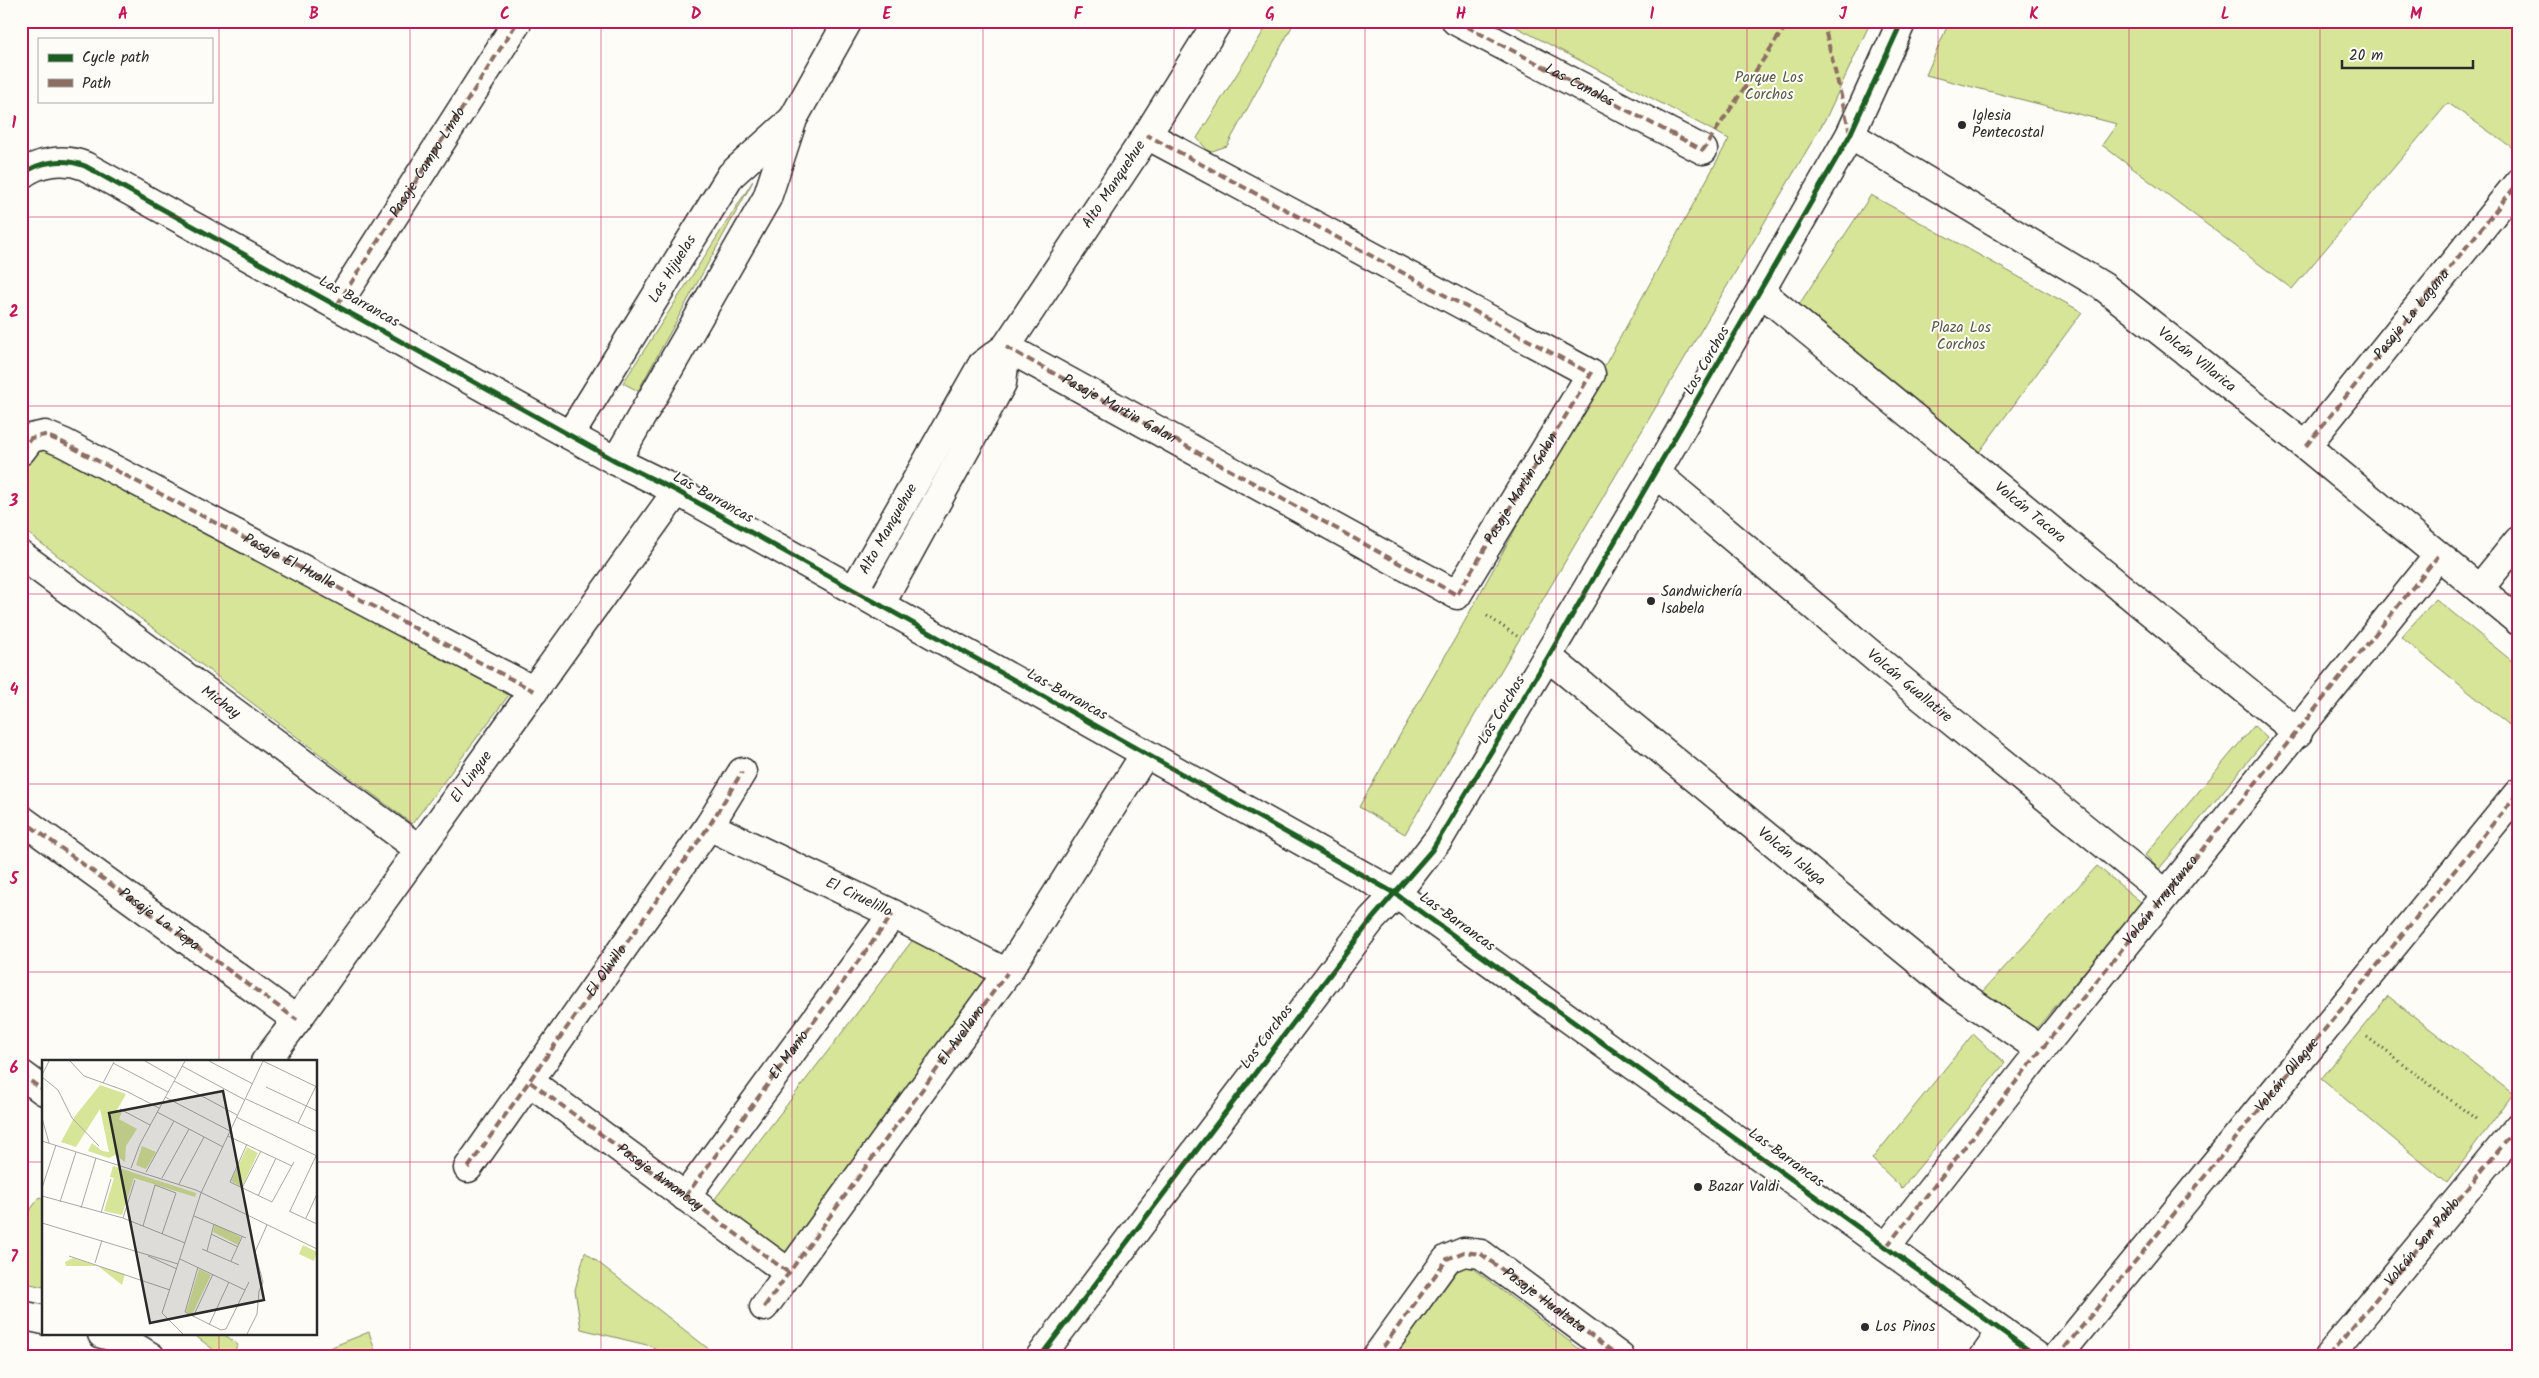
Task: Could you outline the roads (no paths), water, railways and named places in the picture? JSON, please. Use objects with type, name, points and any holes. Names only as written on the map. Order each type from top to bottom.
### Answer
[{"type":"street","name":"Pasaje Campo Lindo","points":[[338,304],[518,21]]},
{"type":"street","name":"Las Hijuelas","points":[[616,461],[766,198],[793,119],[848,21]]},
{"type":"street","name":"Alto Manquehue","points":[[854,590],[982,365],[1006,347],[1147,136],[1218,21]]},
{"type":"street","name":"Las Canales","points":[[1456,21],[1703,150]]},
{"type":"street","name":"Los Corchos","points":[[1040,1357],[1372,919],[1396,894],[1432,850],[1548,657],[1761,292],[1850,135],[1902,21]]},
{"type":"street","name":"Las Hijuelas","points":[[570,436],[731,175],[793,119]]},
{"type":"street","name":"Volcán Villarica","points":[[1850,135],[2104,287],[2306,446],[2518,621]]},
{"type":"street","name":"Pasaje Martin Galan","points":[[1006,347],[1457,596],[1591,374],[1147,136]]},
{"type":"street","name":"Las Barrancas","points":[[24,172],[61,160],[84,166],[338,304],[570,436],[677,491],[1396,894],[1887,1246],[2038,1357]]},
{"type":"street","name":"Pasaje La Laguna","points":[[2306,446],[2518,183]]},
{"type":"street","name":"Volcán Tacora","points":[[1761,292],[2298,733]]},
{"type":"street","name":"Alto Manquehue","points":[[880,605],[1002,383],[1006,347]]},
{"type":"street","name":"Pasaje El Hualle","points":[[21,451],[31,438],[45,435],[81,452],[534,691]]},
{"type":"street","name":"Volcán Guallatire","points":[[1656,473],[1924,698],[2166,894]]},
{"type":"street","name":"El Lingue","points":[[267,1060],[677,491]]},
{"type":"street","points":[[2479,589],[2518,541]]},
{"type":"street","name":"Michay","points":[[21,555],[418,849]]},
{"type":"street","name":"Volcán Irruptunco","points":[[1887,1246],[2041,1050],[2298,733],[2438,556]]},
{"type":"street","name":"Volcán Isluga","points":[[1548,657],[1950,987],[2041,1050]]},
{"type":"street","name":"El Avellano","points":[[764,1307],[790,1274],[1007,973],[1145,754]]},
{"type":"street","name":"El Olivillo","points":[[468,1168],[709,826],[742,772]]},
{"type":"street","name":"Volcán Ollague","points":[[2057,1357],[2518,793]]},
{"type":"street","name":"Pasaje La Tepa","points":[[21,819],[297,1020]]},
{"type":"street","name":"El Ciruelillo","points":[[709,826],[892,914],[1007,973]]},
{"type":"street","name":"El Manio","points":[[686,1197],[892,914]]},
{"type":"street","points":[[21,1074],[42,1090]]},
{"type":"street","name":"Pasaje Amancay","points":[[530,1082],[790,1274]]},
{"type":"street","name":"Volcán San Pablo","points":[[2328,1357],[2512,1134]]},
{"type":"street","name":"Pasaje Hualtata","points":[[1376,1357],[1447,1259],[1464,1252],[1481,1254],[1620,1357]]},
{"type":"street","points":[[21,1315],[42,1320]]},
{"type":"street","points":[[1984,1357],[2002,1331]]},
{"type":"street","points":[[110,1336],[122,1339],[151,1357]]},
{"type":"place","name":"Iglesia Pentecostal","points":[[1962,125]]},
{"type":"place","name":"Sandwichería Isabela","points":[[1651,601]]},
{"type":"place","name":"Bazar Valdi","points":[[1698,1187]]},
{"type":"place","name":"Los Pinos","points":[[1865,1327]]},
{"type":"park label","name":"Parque Los Corchos","points":[[1769,86]]},
{"type":"park label","name":"Plaza Los Corchos","points":[[1961,336]]}]
